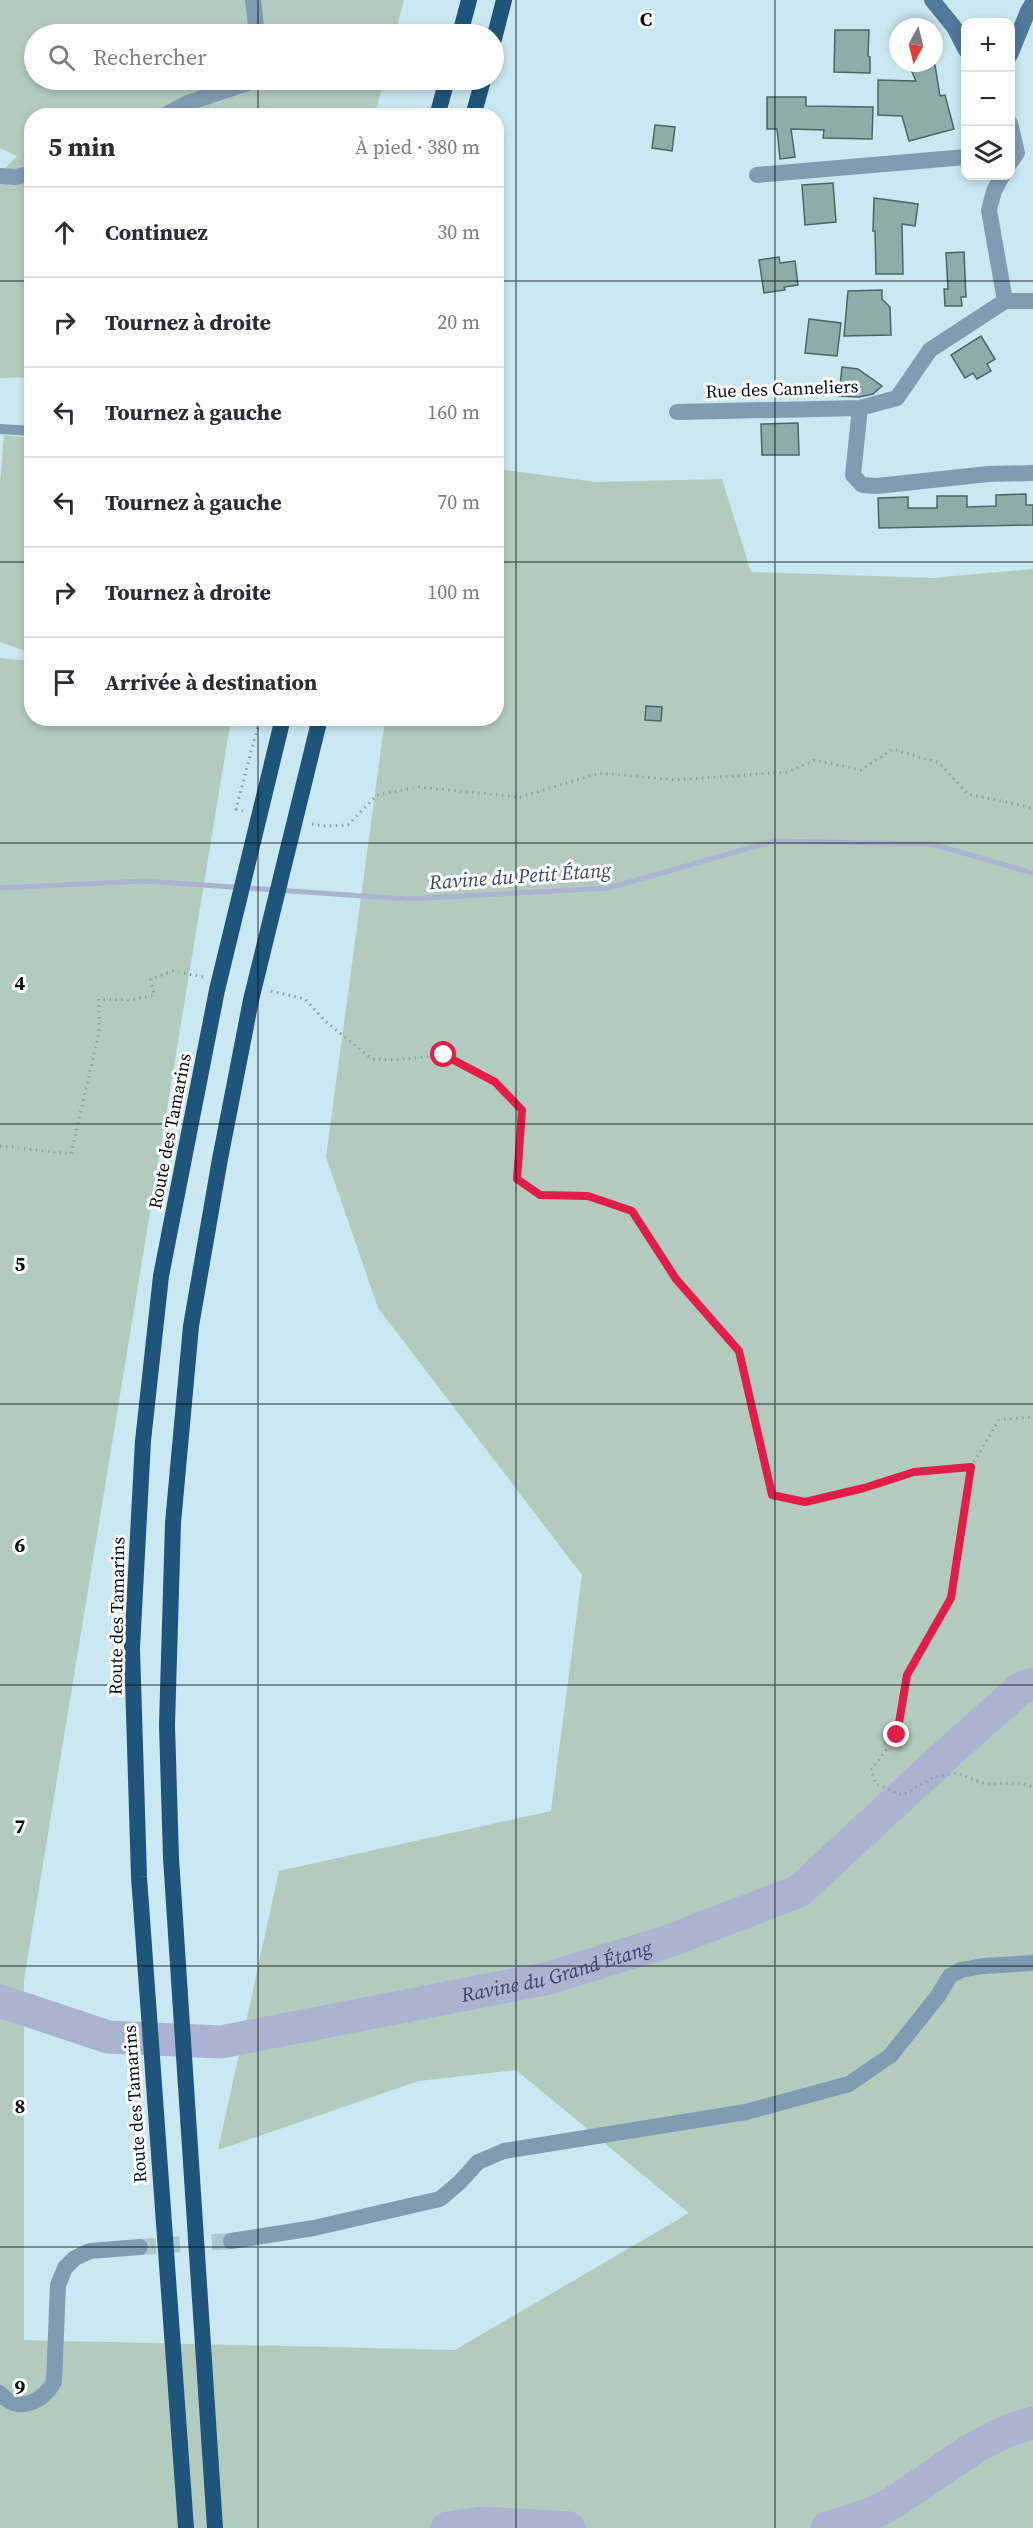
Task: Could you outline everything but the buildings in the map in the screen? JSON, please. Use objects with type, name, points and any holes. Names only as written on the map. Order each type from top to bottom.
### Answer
[{"type":"highway","points":[[463,24],[469,0]]},
{"type":"highway","points":[[498,24],[504,0]]},
{"type":"highway","points":[[439,108],[444,90]]},
{"type":"highway","points":[[475,108],[480,90]]},
{"type":"highway","name":"Route des Tamarins","points":[[186,2528],[139,1877],[132,1648],[142,1441],[161,1276],[211,984],[281,726]]},
{"type":"highway","points":[[215,2528],[171,1858],[167,1725],[174,1511],[191,1326],[220,1159],[318,726]]},
{"type":"main road","points":[[932,0],[954,27],[961,40]]},
{"type":"main road","points":[[1015,45],[1033,3]]},
{"type":"street","points":[[253,0],[256,24]]},
{"type":"street","points":[[178,108],[227,90]]},
{"type":"street","points":[[1012,126],[1018,156]]},
{"type":"street","points":[[757,175],[961,157]]},
{"type":"street","points":[[0,176],[24,175]]},
{"type":"street","points":[[1000,180],[989,210],[1005,301],[1033,301]]},
{"type":"street","name":"Rue des Canneliers","points":[[677,412],[860,408],[897,398],[930,350],[1005,301]]},
{"type":"street","points":[[860,408],[853,475],[862,485],[877,486],[988,474],[1033,473]]},
{"type":"street","points":[[231,2241],[314,2228],[440,2199],[478,2162],[504,2151],[746,2112],[849,2084],[891,2055],[938,1996],[950,1976],[961,1970],[983,1966],[1033,1963]]},
{"type":"street","points":[[0,2393],[4,2399],[26,2405],[47,2393],[54,2382],[58,2285],[64,2268],[75,2258],[90,2251],[140,2247]]},
{"type":"lane","points":[[0,429],[24,430]]},
{"type":"path","points":[[247,811],[236,809],[258,726]]},
{"type":"path","points":[[300,814],[324,826],[348,825],[377,795],[418,787],[520,797],[600,773],[676,780],[788,772],[815,760],[861,770],[893,749],[939,763],[968,794],[1033,808]]},
{"type":"path","points":[[0,1146],[71,1154],[99,1032],[99,999],[131,1000],[154,995],[151,979],[173,970],[211,984]]},
{"type":"path","points":[[256,995],[304,999],[325,1022],[372,1059],[394,1060],[444,1055],[495,1082],[522,1110],[517,1179],[540,1195],[588,1196],[632,1211],[676,1279],[739,1351],[772,1495],[805,1502],[864,1488],[914,1472],[971,1467]]},
{"type":"path","points":[[1033,1416],[999,1420],[971,1467],[951,1598],[907,1675],[897,1735],[870,1770],[876,1784],[903,1795],[934,1777],[957,1773],[985,1784],[1017,1783],[1033,1787]]},
{"type":"green space","points":[[0,0],[404,0],[398,24],[24,24],[24,90],[381,90],[377,108],[24,108],[24,377],[0,378],[0,173],[17,156],[0,148]]},
{"type":"green space","points":[[4,435],[24,437],[24,651],[0,642],[0,484]]},
{"type":"green space","points":[[504,470],[596,482],[722,479],[751,572],[933,578],[1033,569],[1033,2528],[0,2528],[0,658],[24,660],[24,726],[230,726],[24,1980],[24,2340],[455,2350],[689,2213],[516,2070],[419,2081],[218,2150],[279,1871],[551,1811],[582,1575],[378,1308],[326,1157],[384,726],[504,726]]},
{"type":"waterway","name":"Ravine du Petit Étang","points":[[0,888],[145,881],[407,899],[609,888],[774,841],[932,844],[1033,873]]},
{"type":"waterway","name":"Ravine du Grand Étang","points":[[0,2001],[108,2037],[221,2042],[549,1978],[669,1941],[799,1891],[1021,1688],[1033,1684]]},
{"type":"waterway","points":[[827,2528],[884,2507],[978,2446],[996,2436],[1033,2423]]},
{"type":"waterway","points":[[447,2528],[482,2523],[569,2528]]},
{"type":"tunnel","points":[[140,2247],[231,2241]]},
{"type":"route","points":[[444,1055],[495,1082],[522,1110],[517,1179],[540,1195],[588,1196],[632,1211],[676,1279],[739,1351],[772,1495],[805,1502],[864,1488],[914,1472],[971,1467],[951,1598],[907,1675],[897,1735]]}]
